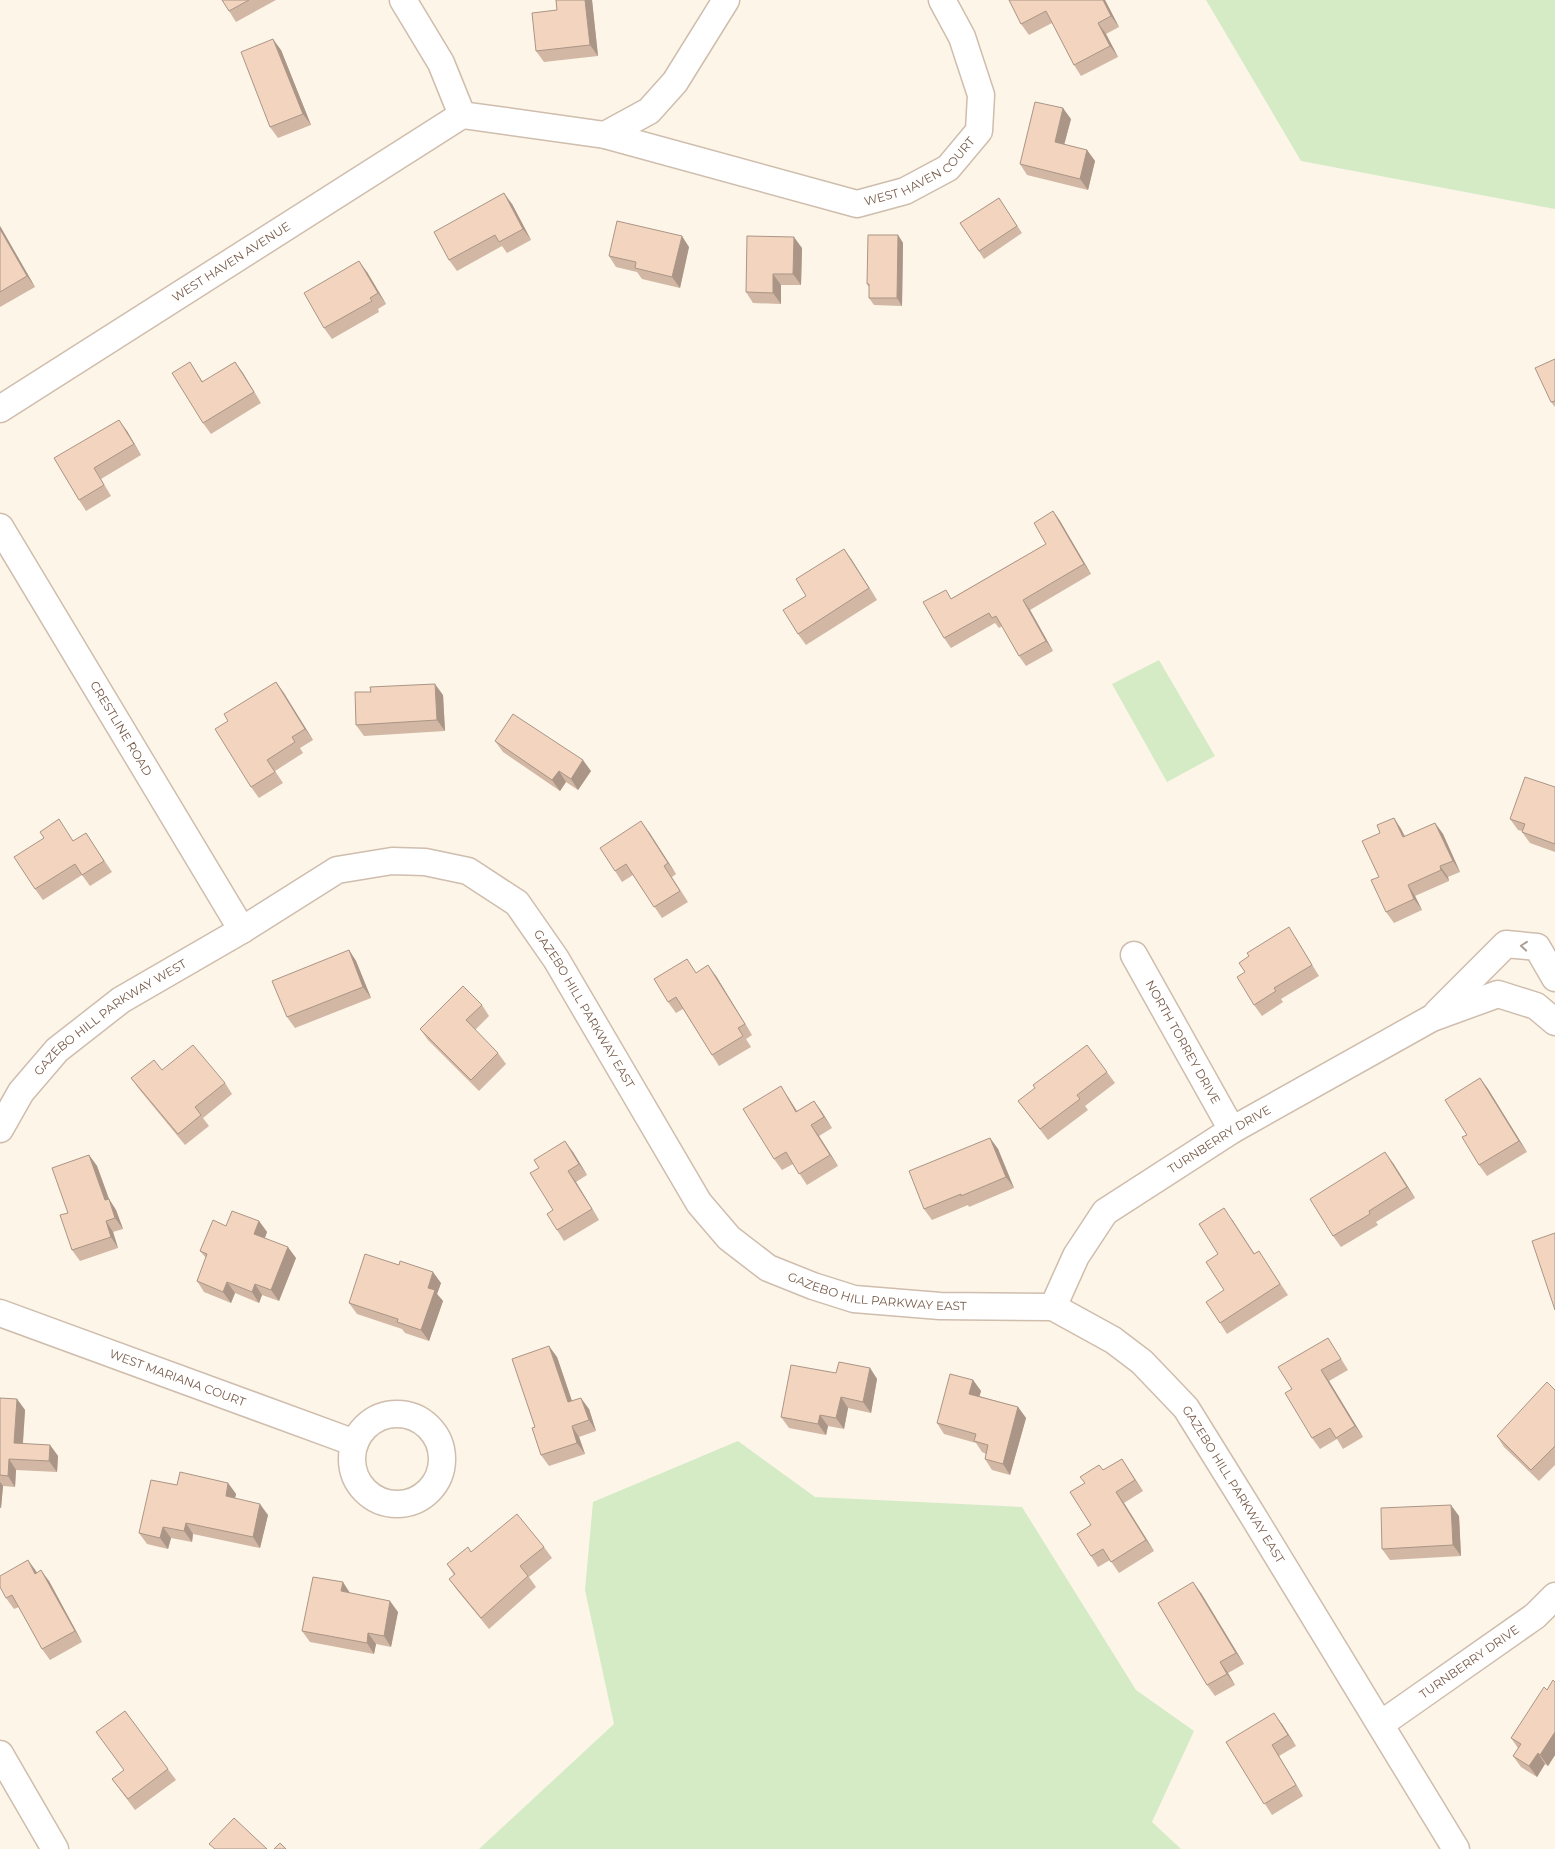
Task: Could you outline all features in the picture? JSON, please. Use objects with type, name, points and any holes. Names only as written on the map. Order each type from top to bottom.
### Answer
[{"type":"street","points":[[403,0],[441,63],[462,115]]},
{"type":"street","points":[[605,135],[649,111],[675,82],[726,0]]},
{"type":"street","name":"WEST HAVEN COURT","points":[[462,115],[605,135],[857,204],[905,191],[948,168],[979,131],[981,95],[962,37],[942,0]]},
{"type":"street","name":"WEST HAVEN AVENUE","points":[[0,409],[462,115]]},
{"type":"street","name":"CRESTLINE ROAD","points":[[0,527],[242,930]]},
{"type":"street","name":"GAZEBO HILL PARKWAY EAST","points":[[242,930],[337,870],[392,861],[425,862],[468,871],[516,903],[556,959],[700,1203],[729,1238],[768,1268],[813,1286],[854,1298],[940,1306],[1053,1307],[1113,1340],[1142,1362],[1186,1408],[1456,1849]]},
{"type":"street","name":"GAZEBO HILL PARKWAY WEST","points":[[0,1129],[21,1092],[57,1050],[121,1000],[242,930]]},
{"type":"street","name":"TURNBERRY DRIVE","points":[[1432,1018],[1506,944],[1537,947],[1555,978]]},
{"type":"street","name":"NORTH TORREY DRIVE","points":[[1134,955],[1232,1130]]},
{"type":"street","name":"TURNBERRY DRIVE","points":[[1053,1307],[1076,1256],[1105,1212],[1232,1130],[1432,1018],[1498,994],[1536,1006],[1555,1022]]},
{"type":"street","name":"WEST MARIANA COURT","points":[[0,1314],[355,1443]]},
{"type":"street","name":"TURNBERRY DRIVE","points":[[1381,1724],[1534,1616],[1555,1596]]},
{"type":"street","points":[[0,1754],[55,1849]]},
{"type":"green space","points":[[1206,0],[1555,0],[1555,209],[1301,161]]},
{"type":"green space","points":[[1159,660],[1215,756],[1167,782],[1112,684]]},
{"type":"green space","points":[[738,1441],[815,1497],[1022,1507],[1136,1690],[1194,1731],[1152,1822],[1181,1849],[479,1849],[614,1724],[585,1590],[593,1502]]},
{"type":"building","points":[[222,0],[249,0],[229,11]]},
{"type":"building","points":[[556,0],[585,0],[590,45],[536,51],[532,13],[557,10]]},
{"type":"building","points":[[1009,0],[1103,0],[1111,16],[1098,23],[1110,46],[1074,65],[1046,11],[1021,24]]},
{"type":"building","points":[[273,39],[303,114],[270,127],[241,52]]},
{"type":"building","points":[[1035,102],[1063,108],[1055,142],[1087,150],[1080,179],[1020,164]]},
{"type":"building","points":[[504,193],[523,229],[499,242],[495,235],[449,260],[434,232]]},
{"type":"building","points":[[999,198],[1017,226],[979,251],[960,223]]},
{"type":"building","points":[[617,221],[682,236],[672,277],[635,268],[636,262],[609,256]]},
{"type":"building","points":[[0,229],[27,276],[0,292]]},
{"type":"building","points":[[868,235],[898,235],[897,298],[869,298],[869,284],[867,284]]},
{"type":"building","points":[[747,236],[794,237],[793,274],[773,274],[773,293],[746,292]]},
{"type":"building","points":[[359,261],[378,293],[370,298],[372,301],[324,328],[304,293]]},
{"type":"building","points":[[1555,359],[1555,401],[1551,402],[1535,368]]},
{"type":"building","points":[[190,362],[202,382],[235,362],[254,392],[203,423],[172,373]]},
{"type":"building","points":[[119,420],[134,444],[94,468],[104,485],[79,500],[54,458]]},
{"type":"building","points":[[1053,511],[1084,564],[1023,600],[1046,641],[1019,656],[996,616],[992,618],[989,613],[944,638],[923,602],[946,590],[951,599],[1046,544],[1034,523]]},
{"type":"building","points":[[844,549],[869,588],[798,634],[783,610],[806,596],[796,579]]},
{"type":"building","points":[[276,682],[305,729],[292,737],[295,742],[267,760],[275,772],[251,787],[215,729],[228,721],[224,714]]},
{"type":"building","points":[[435,684],[437,720],[356,725],[355,692],[371,692],[370,687]]},
{"type":"building","points":[[513,714],[583,760],[571,779],[559,771],[552,780],[495,741]]},
{"type":"building","points":[[1525,777],[1555,787],[1555,844],[1522,832],[1525,824],[1510,819]]},
{"type":"building","points":[[1394,818],[1403,837],[1435,823],[1453,861],[1440,866],[1441,870],[1408,885],[1414,899],[1386,912],[1371,880],[1379,877],[1362,841],[1380,833],[1377,825]]},
{"type":"building","points":[[59,819],[73,841],[86,833],[104,861],[82,875],[75,864],[35,889],[14,857],[44,838],[40,832]]},
{"type":"building","points":[[641,821],[668,863],[664,866],[680,891],[654,907],[626,864],[615,871],[600,848]]},
{"type":"building","points":[[1289,927],[1312,965],[1274,988],[1276,991],[1254,1005],[1237,977],[1245,972],[1239,963],[1249,956],[1247,953]]},
{"type":"building","points":[[349,950],[363,987],[287,1017],[272,981]]},
{"type":"building","points":[[687,959],[696,973],[708,965],[745,1024],[738,1028],[743,1036],[712,1055],[676,997],[668,1002],[654,979]]},
{"type":"building","points":[[463,986],[482,1005],[466,1020],[498,1053],[471,1080],[420,1029]]},
{"type":"building","points":[[193,1045],[225,1083],[195,1107],[201,1115],[178,1134],[131,1078],[154,1060],[162,1070]]},
{"type":"building","points":[[1087,1045],[1107,1072],[1077,1095],[1080,1099],[1040,1129],[1018,1101],[1035,1088],[1033,1085]]},
{"type":"building","points":[[1480,1078],[1519,1141],[1479,1165],[1462,1137],[1467,1135],[1445,1100]]},
{"type":"building","points":[[781,1086],[796,1112],[814,1101],[824,1117],[811,1125],[830,1155],[799,1174],[786,1152],[774,1159],[743,1109]]},
{"type":"building","points":[[990,1138],[1006,1177],[924,1209],[909,1171]]},
{"type":"building","points":[[565,1141],[579,1164],[568,1171],[592,1209],[557,1230],[547,1214],[553,1210],[530,1173],[539,1168],[534,1160]]},
{"type":"building","points":[[1385,1152],[1407,1187],[1369,1211],[1370,1214],[1333,1236],[1310,1199]]},
{"type":"building","points":[[89,1155],[105,1200],[109,1199],[115,1218],[106,1221],[111,1237],[72,1250],[60,1215],[68,1213],[52,1168]]},
{"type":"building","points":[[1224,1208],[1254,1254],[1259,1251],[1280,1284],[1220,1323],[1206,1302],[1224,1290],[1206,1262],[1218,1254],[1199,1224]]},
{"type":"building","points":[[232,1211],[259,1221],[254,1234],[288,1247],[271,1290],[255,1284],[252,1292],[227,1282],[223,1292],[197,1281],[207,1254],[200,1251],[213,1220],[226,1226]]},
{"type":"building","points":[[1555,1233],[1555,1310],[1532,1241]]},
{"type":"building","points":[[365,1254],[399,1265],[400,1261],[433,1272],[428,1288],[435,1290],[421,1330],[397,1322],[398,1319],[349,1303]]},
{"type":"building","points":[[1328,1338],[1341,1359],[1321,1370],[1355,1426],[1336,1438],[1330,1428],[1312,1438],[1285,1393],[1292,1389],[1278,1367]]},
{"type":"building","points":[[549,1346],[568,1402],[581,1398],[589,1420],[572,1426],[577,1443],[541,1455],[532,1428],[535,1427],[512,1359]]},
{"type":"building","points":[[839,1362],[870,1368],[863,1402],[841,1397],[836,1418],[820,1415],[818,1424],[781,1417],[791,1365],[836,1373]]},
{"type":"building","points":[[950,1374],[973,1380],[969,1394],[1018,1407],[1003,1464],[985,1459],[988,1445],[974,1441],[976,1434],[937,1423]]},
{"type":"building","points":[[1547,1382],[1555,1390],[1555,1446],[1531,1470],[1497,1436]]},
{"type":"building","points":[[0,1398],[17,1399],[14,1443],[50,1445],[49,1461],[9,1459],[8,1476],[0,1475]]},
{"type":"building","points":[[1122,1459],[1135,1480],[1116,1492],[1146,1540],[1111,1562],[1103,1549],[1091,1556],[1077,1534],[1091,1525],[1070,1492],[1085,1483],[1080,1477],[1099,1465],[1103,1470]]},
{"type":"building","points":[[180,1472],[228,1483],[226,1496],[260,1504],[253,1537],[186,1523],[184,1531],[163,1527],[160,1538],[139,1533],[151,1480],[177,1485]]},
{"type":"building","points":[[1451,1505],[1453,1545],[1382,1549],[1381,1508]]},
{"type":"building","points":[[517,1514],[544,1547],[520,1566],[528,1576],[481,1618],[449,1579],[455,1574],[447,1564],[468,1547],[471,1552]]},
{"type":"building","points":[[28,1560],[35,1574],[41,1570],[75,1631],[42,1649],[12,1595],[6,1598],[0,1587],[0,1576]]},
{"type":"building","points":[[313,1577],[343,1582],[341,1591],[390,1601],[384,1636],[368,1633],[367,1643],[302,1631]]},
{"type":"building","points":[[1193,1582],[1236,1653],[1220,1662],[1227,1674],[1207,1685],[1158,1603]]},
{"type":"building","points":[[1553,1680],[1555,1682],[1555,1732],[1540,1755],[1538,1753],[1529,1766],[1513,1756],[1521,1744],[1511,1738],[1544,1687],[1547,1690]]},
{"type":"building","points":[[125,1711],[168,1769],[128,1799],[112,1779],[124,1770],[96,1732]]},
{"type":"building","points":[[1274,1713],[1288,1735],[1272,1745],[1296,1785],[1264,1804],[1226,1742]]},
{"type":"building","points":[[234,1818],[267,1849],[215,1849],[209,1844]]},
{"type":"building","points":[[280,1843],[286,1849],[274,1849]]}]
